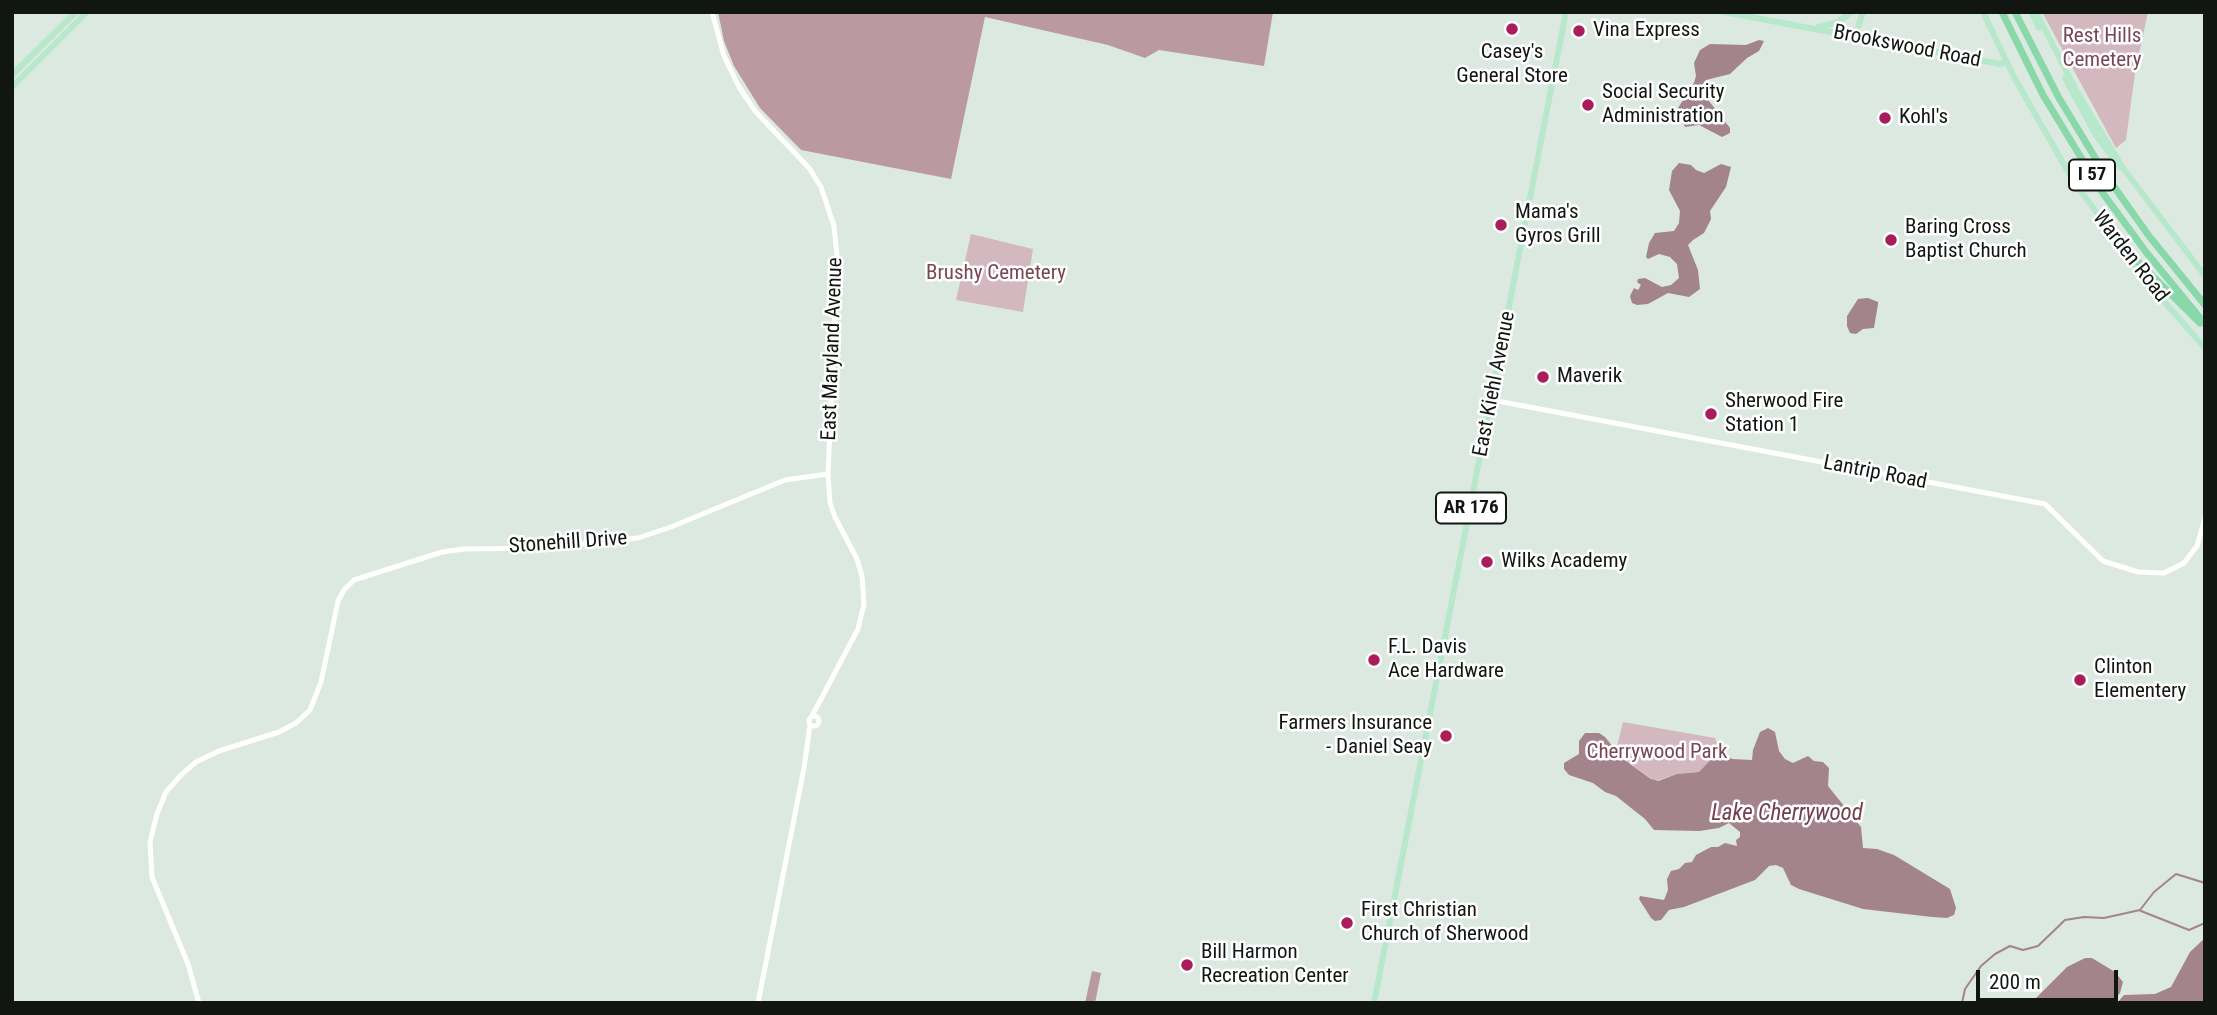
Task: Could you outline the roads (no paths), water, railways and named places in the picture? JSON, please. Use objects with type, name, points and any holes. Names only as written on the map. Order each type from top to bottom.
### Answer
[{"type":"highway","name":"I 57","points":[[2002,12],[2049,106],[2102,192],[2205,326]]},
{"type":"highway","name":"I 57","points":[[2015,12],[2059,98],[2105,174],[2155,243],[2205,304]]},
{"type":"highway","points":[[2118,242],[2205,326]]},
{"type":"main road","points":[[12,75],[76,12]]},
{"type":"main road","points":[[12,87],[87,12]]},
{"type":"main road","name":"East Kiehl Avenue","points":[[1374,1003],[1566,12]]},
{"type":"main road","name":"Brookswood Road","points":[[1724,12],[2000,64],[2007,62]]},
{"type":"main road","points":[[1803,27],[1825,26],[1838,22],[1851,12]]},
{"type":"main road","points":[[1855,37],[1863,12]]},
{"type":"main road","name":"Warden Road","points":[[1983,12],[2054,150],[2090,205],[2154,290],[2205,348]]},
{"type":"main road","points":[[2031,12],[2076,102],[2097,137],[2112,159],[2129,175]]},
{"type":"main road","points":[[2036,12],[2077,92],[2129,175],[2205,276]]},
{"type":"street","name":"East Maryland Avenue","points":[[712,12],[724,56],[739,87],[755,111],[809,169],[821,187],[834,226],[836,279],[828,474],[830,503],[858,559],[864,604],[858,629],[815,717],[819,723],[813,725],[809,742],[758,1003]]},
{"type":"street","name":"Lantrip Road","points":[[1492,400],[2045,504],[2103,561],[2138,572],[2164,573],[2184,563],[2197,546],[2205,518]]},
{"type":"street","name":"Stonehill Drive","points":[[199,1003],[188,964],[152,877],[149,852],[152,833],[166,792],[196,762],[219,751],[279,732],[296,723],[310,710],[321,682],[338,601],[354,580],[442,552],[464,548],[547,548],[638,538],[785,480],[828,474]]},
{"type":"water","points":[[1764,41],[1759,51],[1730,74],[1706,80],[1702,85],[1702,92],[1730,128],[1730,133],[1722,137],[1699,125],[1685,127],[1678,108],[1694,83],[1694,63],[1700,50],[1710,44],[1746,45]]},
{"type":"water","points":[[1679,163],[1691,165],[1704,173],[1721,164],[1731,167],[1726,187],[1710,211],[1711,219],[1704,233],[1688,245],[1698,270],[1700,289],[1689,297],[1668,293],[1648,304],[1637,305],[1632,303],[1630,296],[1634,288],[1638,290],[1641,285],[1637,282],[1638,279],[1645,278],[1662,287],[1671,285],[1679,278],[1677,264],[1670,257],[1659,254],[1648,259],[1646,257],[1649,243],[1655,233],[1674,231],[1679,223],[1680,211],[1669,190],[1672,171]]},
{"type":"water","points":[[1868,298],[1878,302],[1874,328],[1863,329],[1856,334],[1850,333],[1847,316],[1858,299]]},
{"type":"water","name":"Lake Cherrywood","points":[[1768,728],[1775,732],[1779,751],[1785,759],[1793,763],[1808,756],[1814,761],[1823,762],[1829,768],[1828,786],[1861,827],[1863,848],[1877,849],[1894,855],[1950,889],[1956,908],[1954,915],[1947,918],[1863,909],[1791,885],[1783,868],[1776,865],[1769,866],[1755,880],[1684,907],[1669,910],[1661,920],[1655,921],[1651,918],[1639,899],[1640,896],[1664,900],[1671,871],[1692,862],[1696,855],[1711,847],[1725,843],[1737,846],[1736,840],[1740,837],[1740,832],[1729,823],[1719,828],[1699,831],[1654,830],[1645,819],[1616,796],[1593,783],[1569,775],[1564,769],[1564,763],[1579,754],[1579,741],[1585,733],[1599,733],[1623,759],[1658,781],[1677,774],[1699,772],[1720,750],[1732,759],[1752,760],[1760,732]]},
{"type":"water","points":[[2205,938],[2205,1003],[2117,1003],[2124,995],[2155,994],[2171,987],[2190,952]]},
{"type":"water","points":[[2085,958],[2092,958],[2115,972],[2123,982],[2120,993],[2111,1003],[2031,1003],[2067,967]]},
{"type":"waterway","points":[[1962,1003],[1965,989],[1981,966],[2010,946],[2023,950],[2038,946],[2065,920],[2104,918],[2140,910],[2154,892],[2176,874],[2205,883]]},
{"type":"waterway","points":[[2141,911],[2189,930],[2205,923]]},
{"type":"place","name":"Casey's General Store","points":[[1512,29]]},
{"type":"place","name":"Vina Express","points":[[1579,31]]},
{"type":"place","name":"Social Security Administration","points":[[1588,105]]},
{"type":"place","name":"Kohl's","points":[[1885,118]]},
{"type":"place","name":"Mama's Gyros Grill","points":[[1501,225]]},
{"type":"place","name":"Baring Cross Baptist Church","points":[[1891,240]]},
{"type":"place","name":"Maverik","points":[[1543,377]]},
{"type":"place","name":"Sherwood Fire Station 1","points":[[1711,414]]},
{"type":"place","name":"Wilks Academy","points":[[1487,562]]},
{"type":"place","name":"F.L. Davis Ace Hardware","points":[[1374,660]]},
{"type":"place","name":"Clinton Elementery","points":[[2080,680]]},
{"type":"place","name":"Farmers Insurance - Daniel Seay","points":[[1446,736]]},
{"type":"place","name":"First Christian Church of Sherwood","points":[[1347,923]]},
{"type":"place","name":"Bill Harmon Recreation Center","points":[[1187,965]]},
{"type":"park label","name":"Rest Hills Cemetery","points":[[2102,49]]},
{"type":"park label","name":"Brushy Cemetery","points":[[996,274]]},
{"type":"park label","name":"Cherrywood Park","points":[[1657,753]]}]
